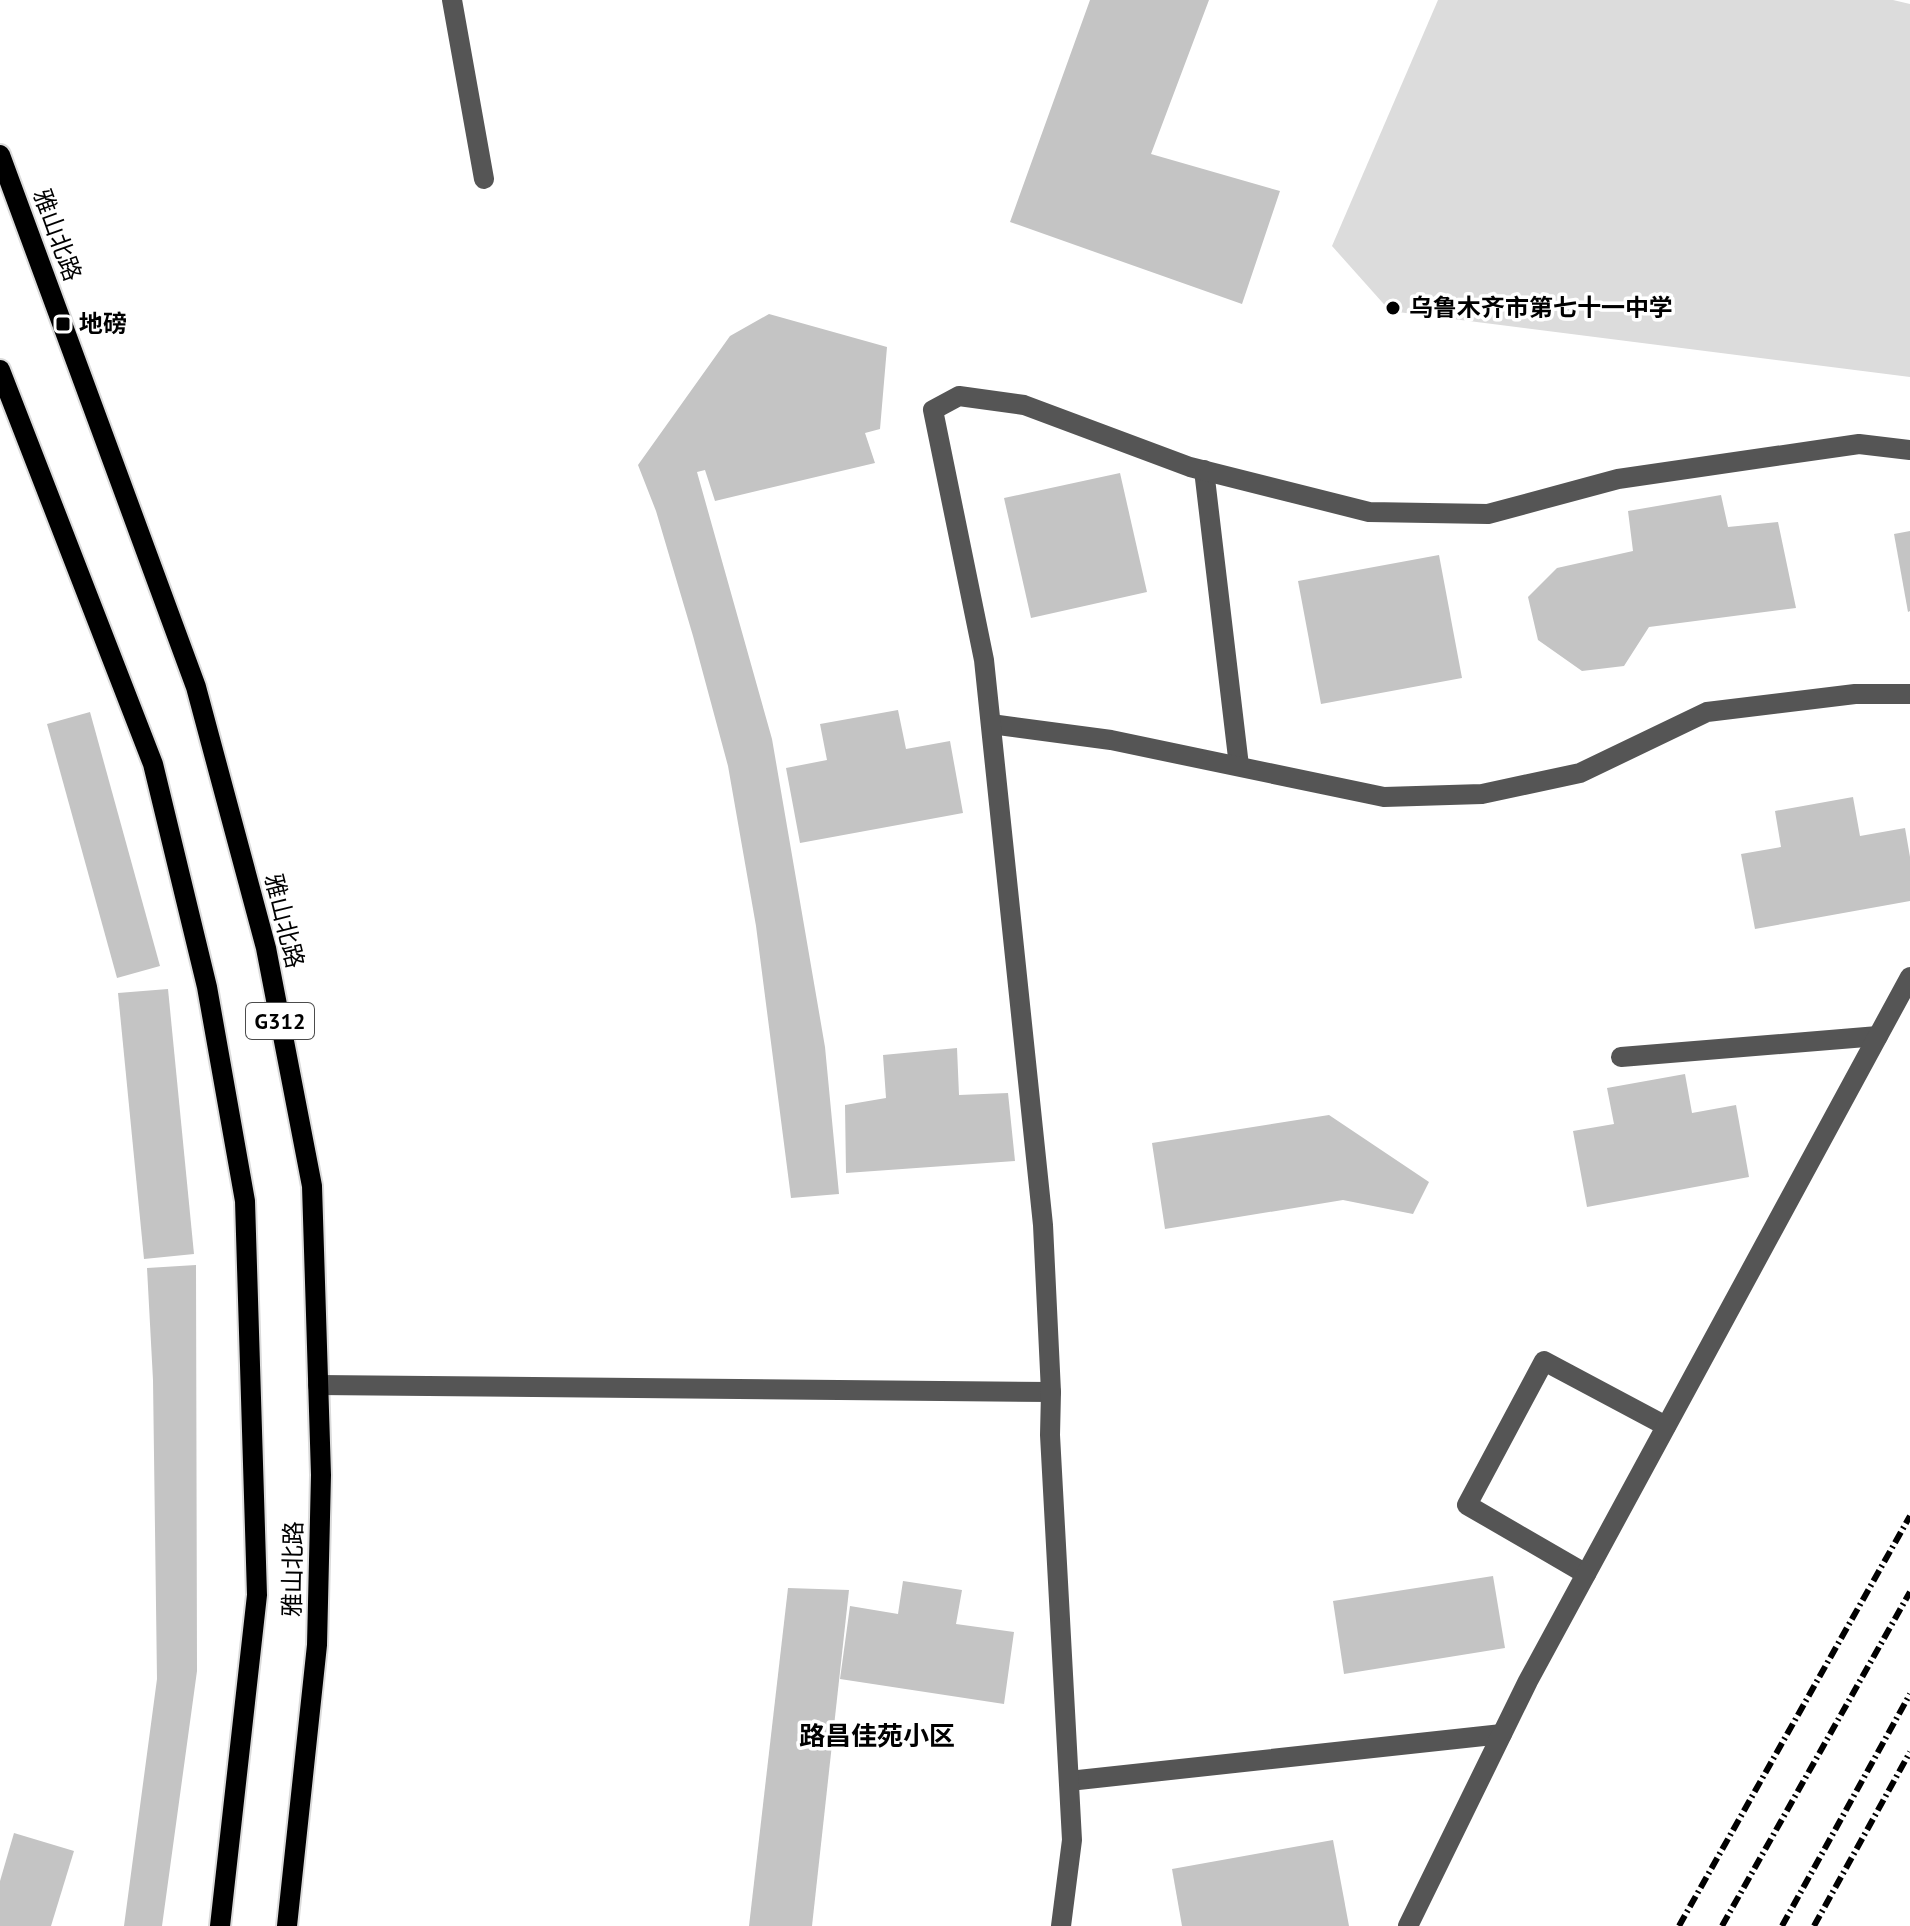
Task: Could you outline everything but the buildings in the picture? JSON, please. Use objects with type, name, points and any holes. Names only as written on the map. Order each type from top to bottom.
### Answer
[{"type":"main road","name":"雅山北路","points":[[0,155],[196,687],[266,948],[312,1186],[321,1475],[317,1645],[287,1926]]},
{"type":"main road","name":"雅山北路","points":[[0,370],[153,764],[207,987],[245,1201],[257,1595],[220,1926]]},
{"type":"street","points":[[452,0],[484,179]]},
{"type":"street","points":[[1061,1926],[1072,1840],[1050,1435],[1051,1392],[1043,1225],[984,660],[933,410],[959,396],[1024,405],[1204,470],[1369,512],[1488,514],[1618,479],[1859,444],[1910,450]]},
{"type":"street","points":[[1204,470],[1239,766]]},
{"type":"street","points":[[991,724],[1111,740],[1384,797],[1482,794],[1580,773],[1707,712],[1855,694],[1910,694]]},
{"type":"street","points":[[1408,1926],[1502,1734],[1586,1574],[1910,977]]},
{"type":"street","points":[[1621,1057],[1878,1036]]},
{"type":"street","points":[[1586,1574],[1467,1505],[1544,1361],[1666,1426]]},
{"type":"street","points":[[318,1385],[1051,1392]]},
{"type":"street","points":[[1069,1781],[1502,1734]]},
{"type":"shaded area","points":[[1438,0],[1893,0],[1910,4],[1910,377],[1390,311],[1332,246]]},
{"type":"railway","points":[[1679,1926],[1910,1516]]},
{"type":"railway","points":[[1722,1926],[1910,1592]]},
{"type":"railway","points":[[1782,1926],[1910,1694]]},
{"type":"railway","points":[[1814,1926],[1910,1752]]},
{"type":"place","name":"乌鲁木齐市第七十一中学","points":[[1393,308]]},
{"type":"place","name":"地磅","points":[[63,324]]},
{"type":"district","name":"路昌佳苑小区","points":[[877,1736]]}]
